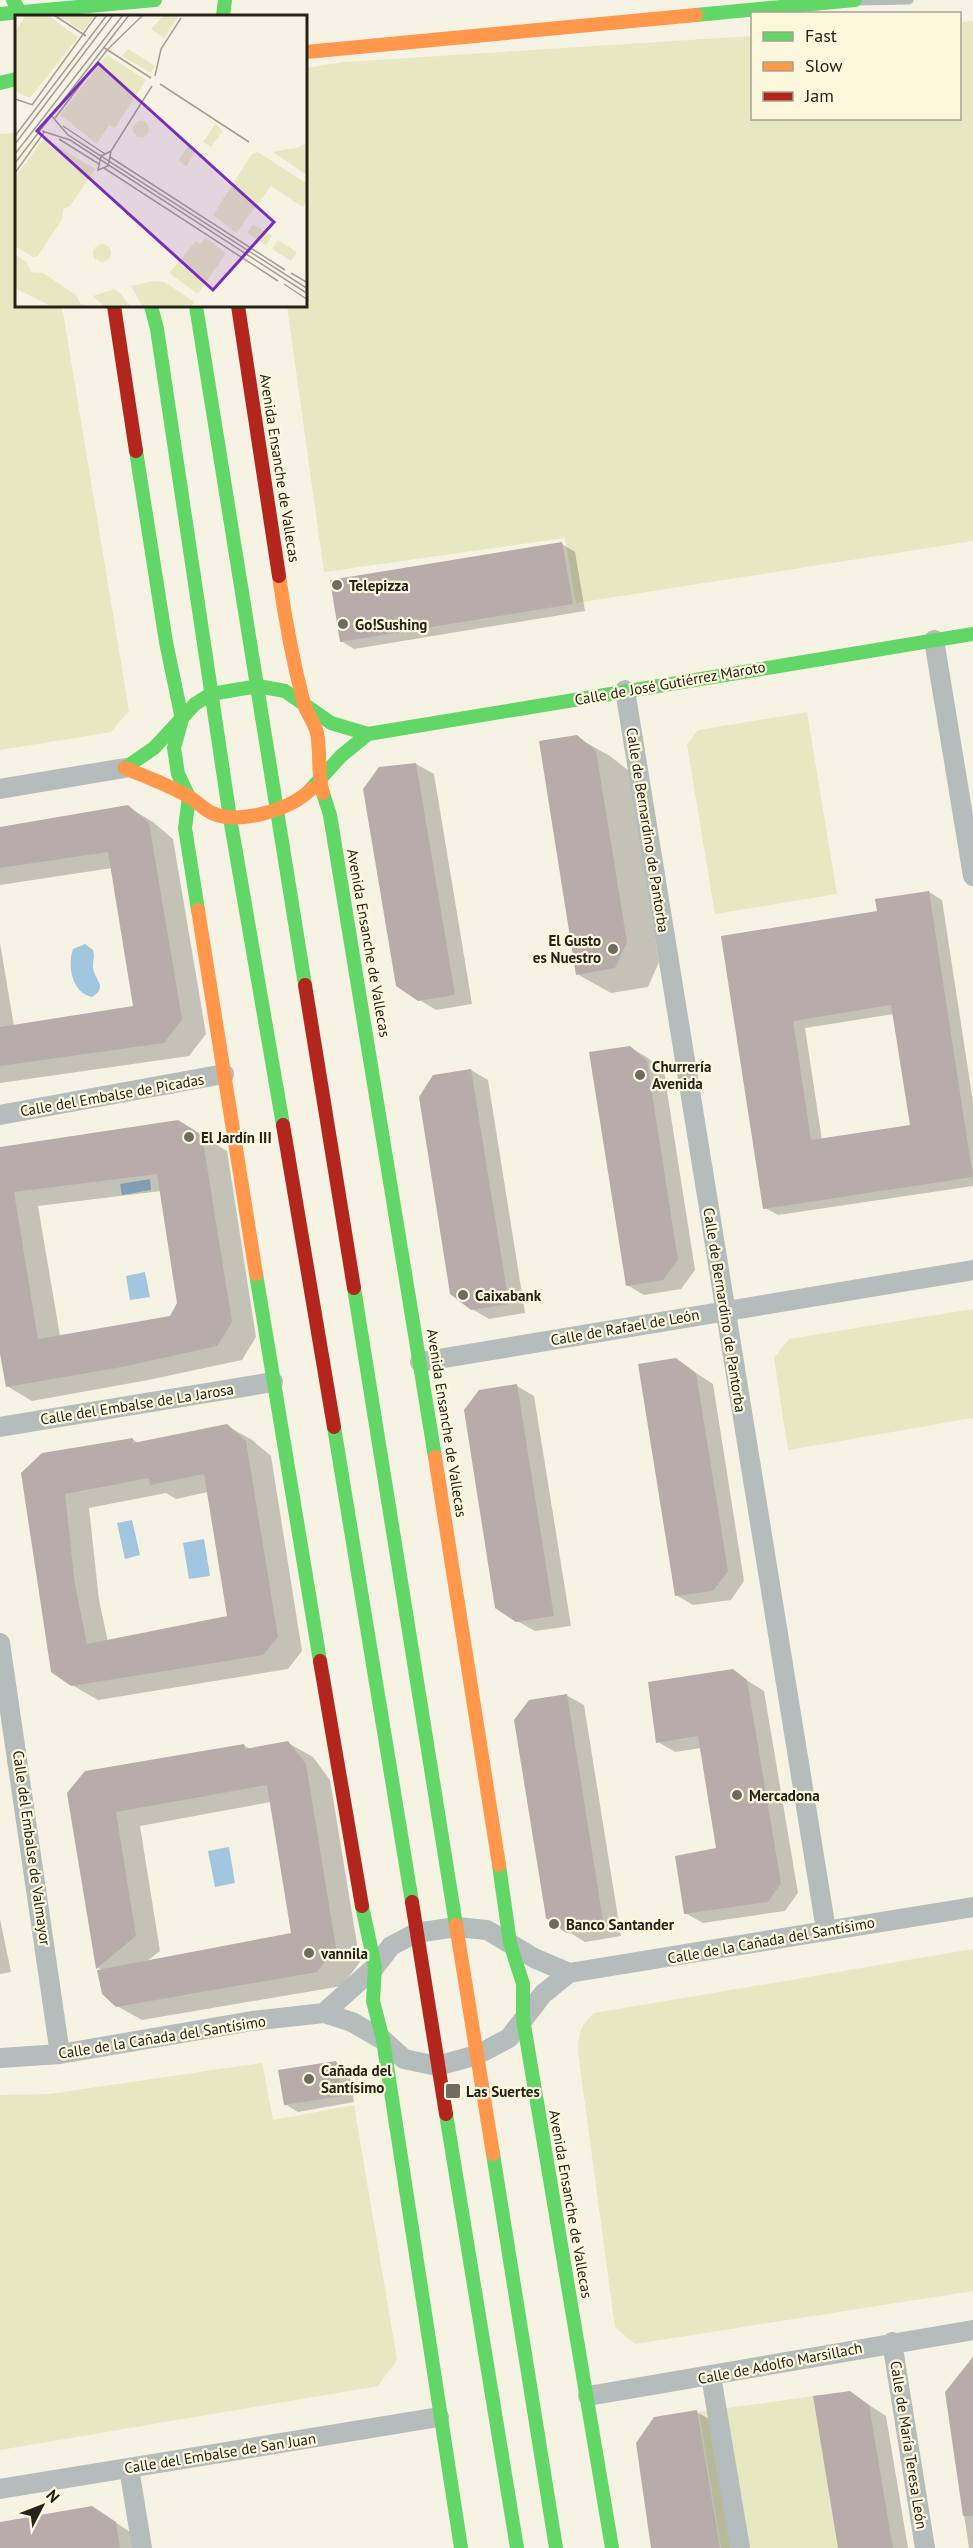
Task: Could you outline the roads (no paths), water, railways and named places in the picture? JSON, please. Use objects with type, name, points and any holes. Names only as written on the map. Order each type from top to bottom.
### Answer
[{"type":"main road","points":[[13,0],[21,15]]},
{"type":"main road","points":[[0,14],[155,0]]},
{"type":"main road","points":[[223,15],[225,0]]},
{"type":"main road","points":[[308,52],[855,0]]},
{"type":"main road","points":[[0,83],[15,79]]},
{"type":"main road","points":[[114,308],[166,642],[182,719],[174,748],[178,774],[189,797],[185,828],[273,1382],[356,1875],[375,1967],[373,2001],[383,2040],[439,2417],[461,2548]]},
{"type":"main road","points":[[152,308],[157,329],[230,818],[347,1505],[517,2548]]},
{"type":"main road","points":[[196,308],[556,2548]]},
{"type":"main road","name":"Avenida Ensanche de Vallecas","points":[[238,308],[286,623],[305,707],[317,730],[321,757],[319,779],[330,815],[338,859],[420,1362],[510,1943],[523,1984],[523,2019],[612,2548]]},
{"type":"main road","name":"Calle de José Gutiérrez Maroto","points":[[125,768],[154,748],[195,704],[211,694],[258,686],[285,691],[331,723],[368,734],[973,634]]},
{"type":"main road","name":"Calle de José Gutiérrez Maroto","points":[[230,818],[278,810],[303,797],[341,756],[368,734]]},
{"type":"main road","points":[[125,768],[189,797],[211,813],[230,818]]},
{"type":"street","points":[[934,640],[973,876]]},
{"type":"street","name":"Calle de Bernardino de Pantorba","points":[[625,690],[826,1930]]},
{"type":"street","name":"Calle de José Gutiérrez Maroto","points":[[0,789],[125,768]]},
{"type":"street","name":"Calle del Embalse de Picadas","points":[[0,1115],[224,1074]]},
{"type":"street","name":"Calle de Rafael de León","points":[[420,1362],[973,1270]]},
{"type":"street","name":"Calle del Embalse de La Jarosa","points":[[0,1427],[273,1382]]},
{"type":"street","name":"Calle del Embalse de Valmayor","points":[[0,1643],[60,2054]]},
{"type":"street","name":"Calle de la Cañada del Santísimo","points":[[0,2058],[60,2054],[252,2021],[324,2013],[352,2022],[383,2040],[404,2059],[437,2066],[477,2055],[509,2038],[543,1994],[569,1973],[973,1907]]},
{"type":"street","points":[[324,2013],[375,1967],[391,1946],[416,1934],[456,1927],[487,1930],[534,1958],[569,1973]]},
{"type":"street","name":"Calle de Adolfo Marsillach","points":[[588,2396],[711,2376],[892,2342],[973,2330]]},
{"type":"street","name":"Calle de María Teresa León","points":[[892,2342],[925,2548]]},
{"type":"street","points":[[711,2376],[740,2548]]},
{"type":"street","name":"Calle del Embalse de San Juan","points":[[0,2489],[439,2417]]},
{"type":"street","points":[[129,2468],[142,2548]]},
{"type":"lane","points":[[831,2],[909,0]]},
{"type":"water","points":[[85,944],[93,950],[93,970],[100,986],[92,997],[80,990],[71,971],[73,949]]},
{"type":"water","points":[[150,1179],[151,1190],[122,1195],[120,1184]]},
{"type":"water","points":[[145,1272],[150,1297],[130,1300],[126,1276]]},
{"type":"water","points":[[132,1520],[140,1555],[125,1559],[117,1523]]},
{"type":"water","points":[[204,1539],[210,1576],[189,1579],[183,1543]]},
{"type":"water","points":[[229,1847],[235,1883],[215,1887],[208,1851]]},
{"type":"place","name":"Telepizza","points":[[337,585]]},
{"type":"place","name":"Go!Sushing","points":[[343,624]]},
{"type":"place","name":"El Gusto es Nuestro","points":[[613,949]]},
{"type":"place","name":"Churrería Avenida","points":[[640,1075]]},
{"type":"place","name":"El Jardín III","points":[[189,1137]]},
{"type":"place","name":"Caixabank","points":[[463,1295]]},
{"type":"place","name":"Mercadona","points":[[737,1795]]},
{"type":"place","name":"Banco Santander","points":[[554,1924]]},
{"type":"place","name":"vannila","points":[[309,1953]]},
{"type":"place","name":"Cañada del Santísimo","points":[[309,2079]]},
{"type":"place","name":"Las Suertes","points":[[453,2091]]}]
